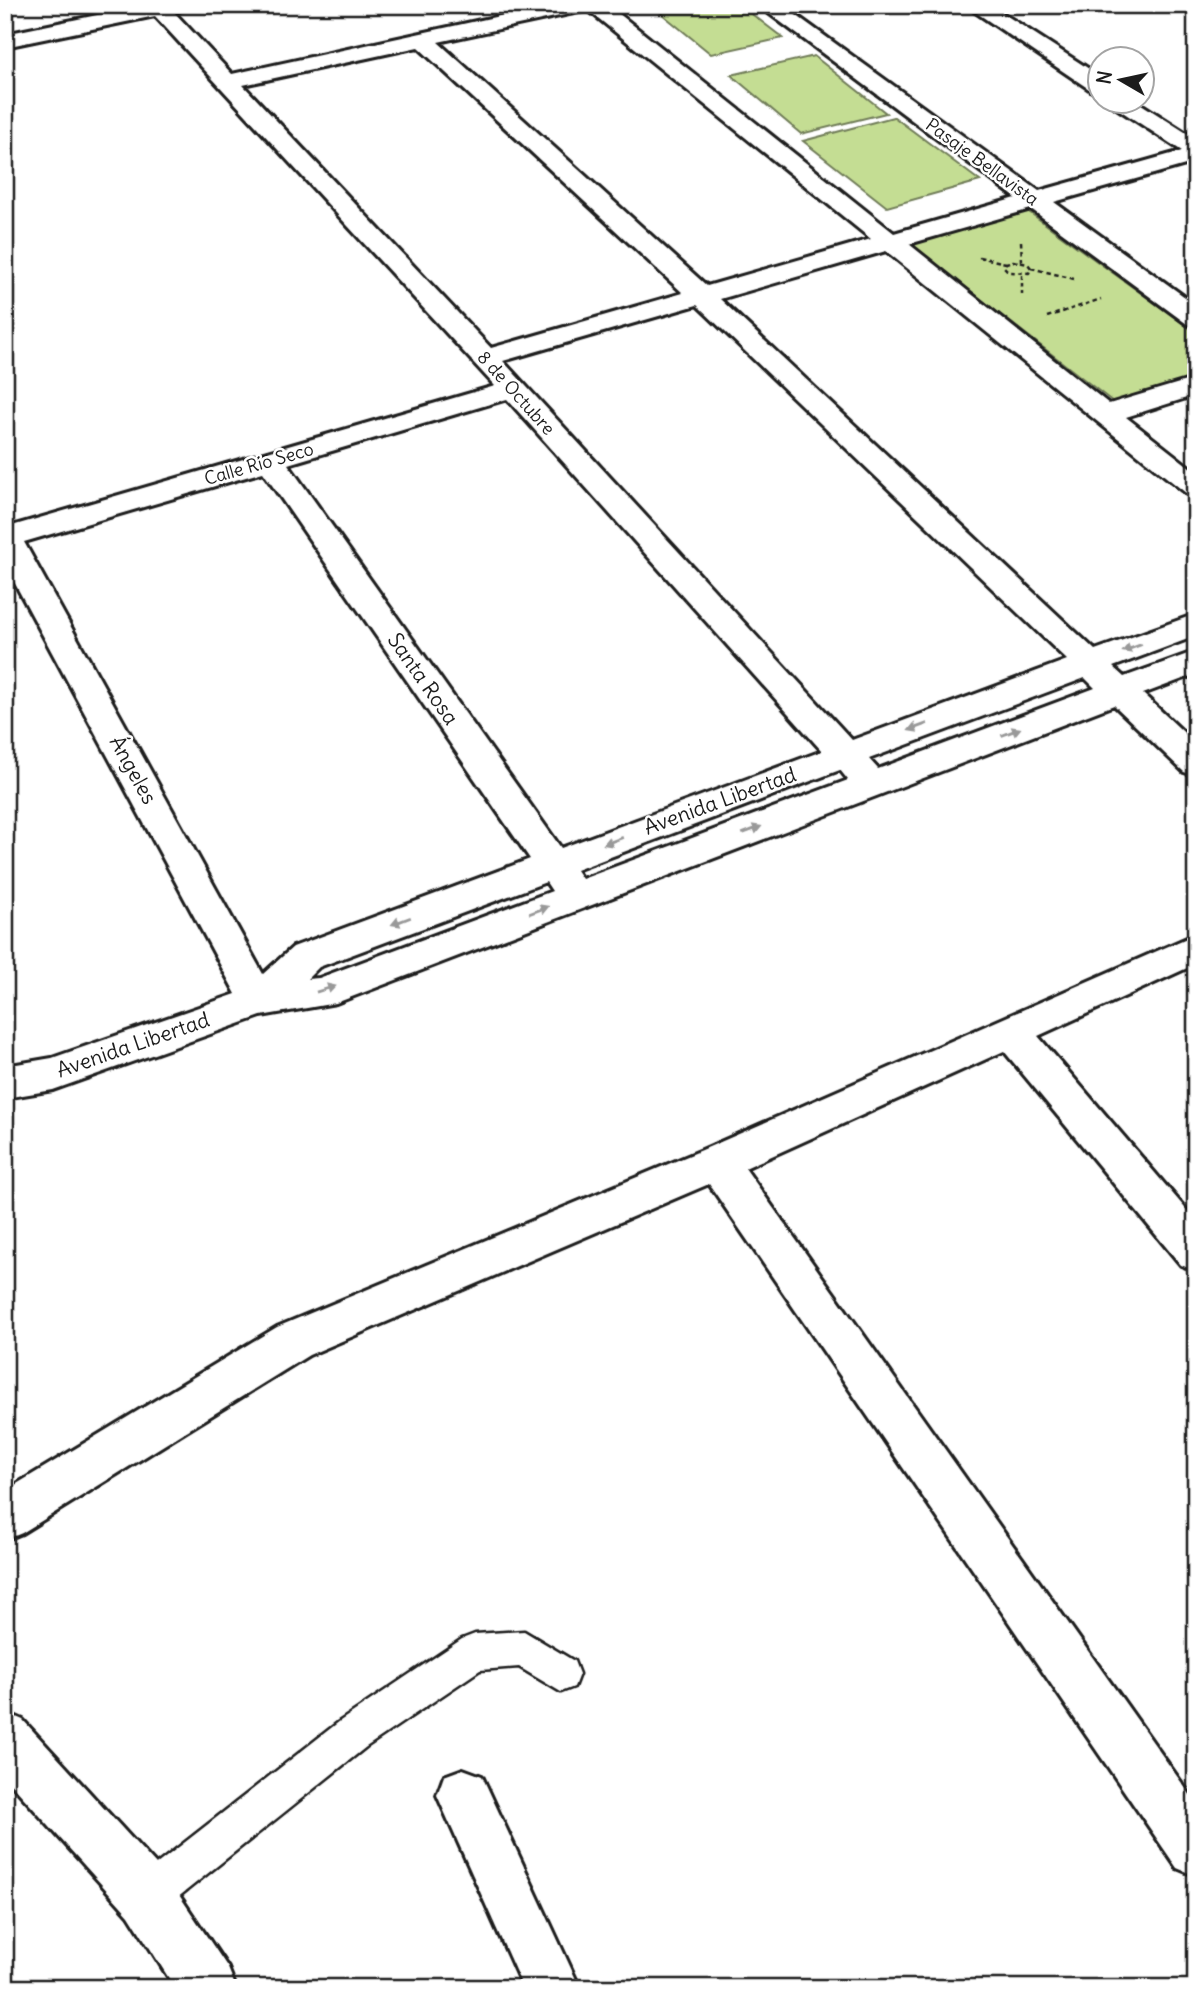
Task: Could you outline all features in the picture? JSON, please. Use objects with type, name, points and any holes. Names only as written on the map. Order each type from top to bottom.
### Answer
[{"type":"street","points":[[229,81],[581,5]]},
{"type":"street","points":[[595,5],[1196,487]]},
{"type":"street","name":"Pasaje Bellavista","points":[[768,5],[1196,318]]},
{"type":"street","points":[[975,5],[1086,77]]},
{"type":"street","points":[[5,41],[165,7]]},
{"type":"street","name":"8 de Octubre","points":[[165,7],[229,81],[513,388],[872,784]]},
{"type":"street","points":[[422,40],[702,296],[1196,764]]},
{"type":"street","points":[[1145,116],[1196,149]]},
{"type":"street","points":[[485,358],[1196,154]]},
{"type":"street","points":[[1105,414],[1196,386]]},
{"type":"street","name":"Calle Río Seco","points":[[6,538],[513,388]]},
{"type":"street","name":"Santa Rosa","points":[[270,460],[575,897]]},
{"type":"street","name":"Ángeles","points":[[6,538],[259,1001]]},
{"type":"street","name":"Avenida Libertad","points":[[259,1001],[306,957],[1196,624]]},
{"type":"street","name":"Avenida Libertad","points":[[5,1082],[53,1074],[259,1001],[322,992],[1196,662]]},
{"type":"street","points":[[5,1517],[293,1341],[717,1162],[1196,948]]},
{"type":"street","points":[[1012,1031],[1196,1252]]},
{"type":"street","points":[[717,1162],[1196,1849]]},
{"type":"street","points":[[5,1738],[148,1896],[208,1988]]},
{"type":"street","points":[[463,1796],[552,1988]]},
{"type":"lane","points":[[148,1896],[353,1734],[475,1652],[524,1649],[561,1674]]},
{"type":"path","points":[[1022,261],[1028,264],[1031,268],[1029,273],[1022,275],[1007,271],[1004,267],[1006,263],[1022,261]]},
{"type":"path","points":[[1046,317],[1111,296]]},
{"type":"green space","points":[[651,5],[740,5],[783,38],[711,54]]},
{"type":"green space","points":[[814,56],[886,113],[801,134],[731,75]]},
{"type":"green space","points":[[894,117],[980,181],[887,207],[803,141]]},
{"type":"green space","points":[[1022,207],[1196,333],[1196,378],[1113,402],[906,241]]}]
